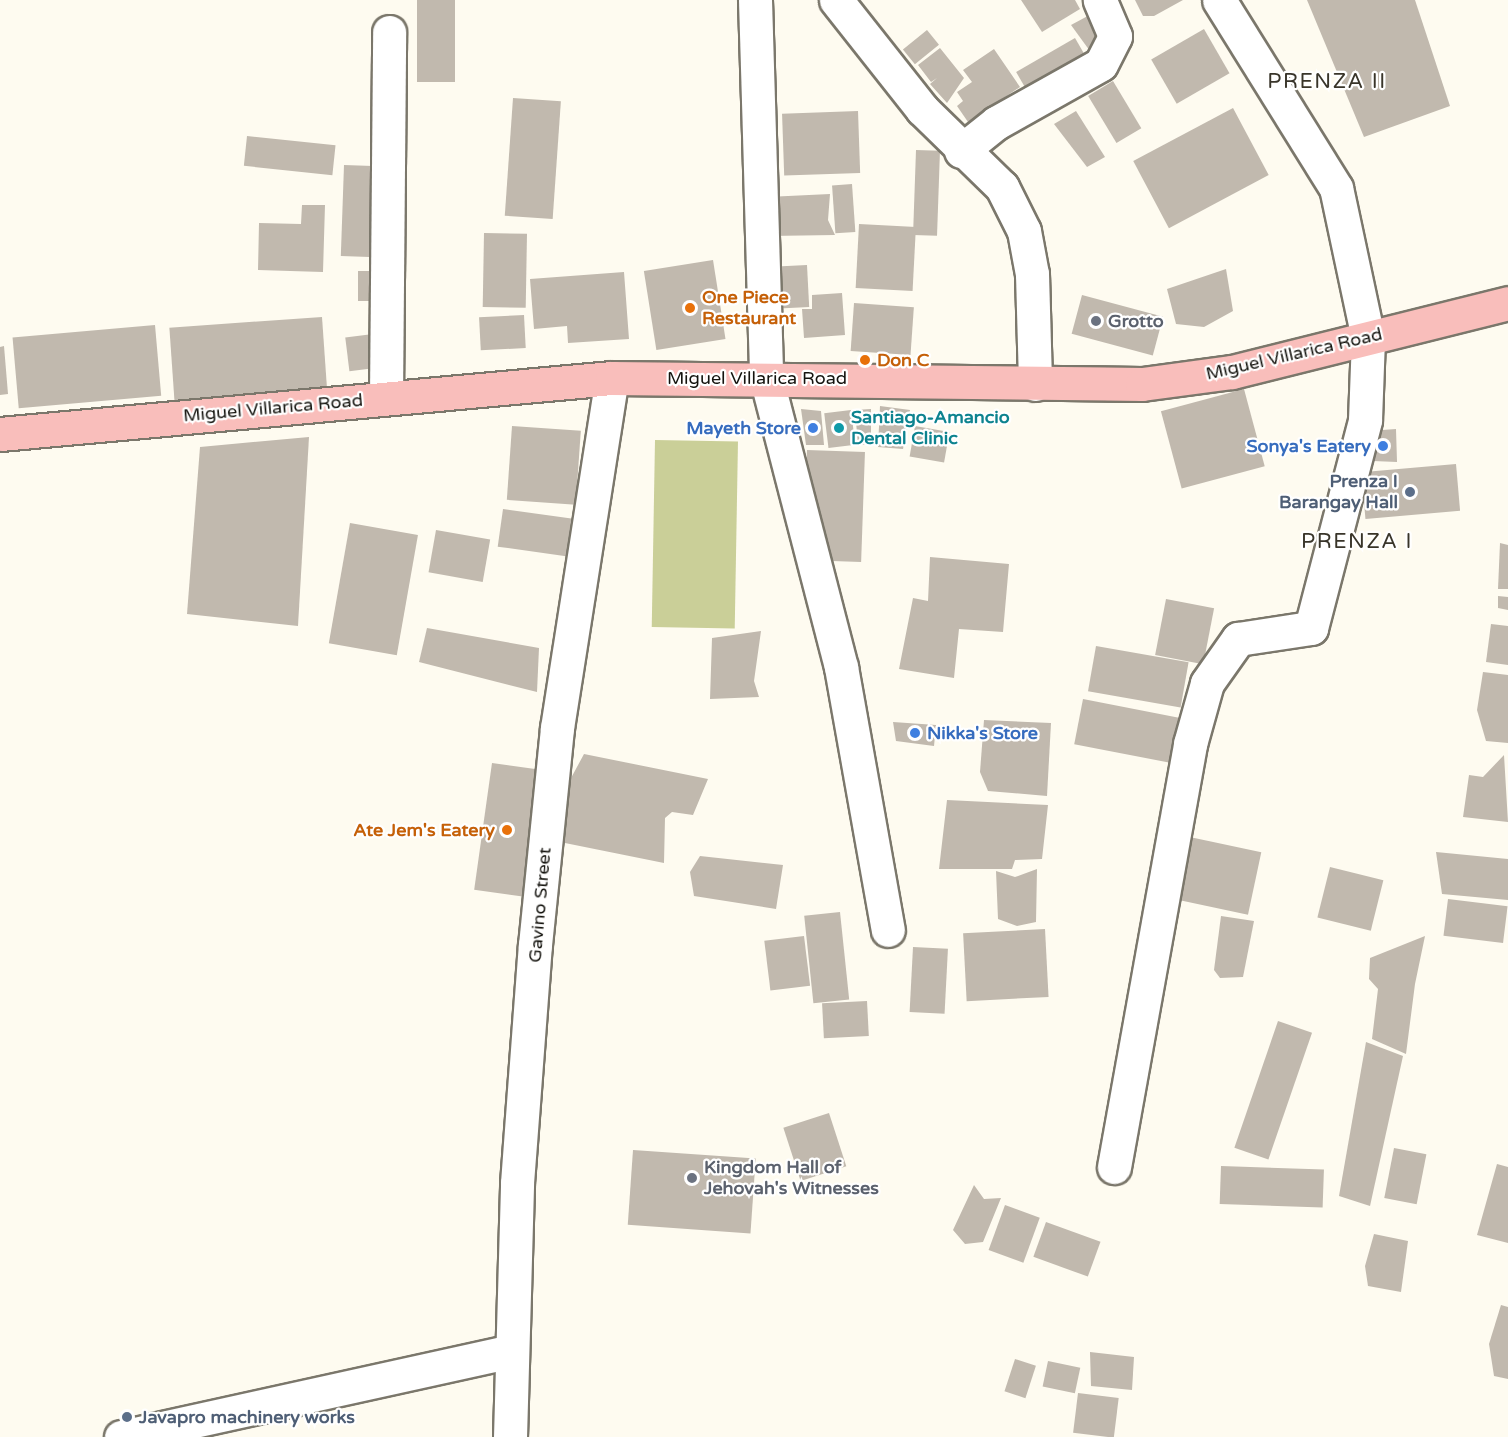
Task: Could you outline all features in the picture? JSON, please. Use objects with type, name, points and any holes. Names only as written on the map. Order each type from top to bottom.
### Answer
[{"type":"main road","name":"Miguel Villarica Road","points":[[0,434],[612,378],[766,377],[1035,384],[1142,384],[1232,372],[1508,303]]},
{"type":"street","points":[[754,0],[766,377],[842,667],[888,930]]},
{"type":"street","points":[[836,0],[961,151],[1002,187],[1024,231],[1032,274],[1035,384]]},
{"type":"street","points":[[961,151],[996,123],[1101,64],[1115,36],[1100,0]]},
{"type":"street","points":[[1114,1167],[1190,744],[1207,683],[1238,639],[1311,628],[1365,420],[1368,338],[1336,188],[1219,0]]},
{"type":"street","points":[[386,397],[389,32]]},
{"type":"street","name":"Gavino Street","points":[[510,1437],[509,1352],[519,1160],[557,728],[612,378]]},
{"type":"street","points":[[121,1437],[509,1352]]},
{"type":"green space","points":[[655,440],[738,441],[735,628],[652,627]]},
{"type":"building","points":[[417,0],[455,0],[455,82],[417,82]]},
{"type":"building","points":[[1021,0],[1075,0],[1080,9],[1042,32]]},
{"type":"building","points":[[1135,0],[1183,0],[1154,16],[1143,16]]},
{"type":"building","points":[[1307,0],[1415,0],[1450,106],[1364,137]]},
{"type":"building","points":[[1097,11],[1113,34],[1095,58],[1071,25]]},
{"type":"building","points":[[1204,29],[1230,73],[1177,104],[1151,60]]},
{"type":"building","points":[[927,30],[939,45],[915,64],[903,50]]},
{"type":"building","points":[[1075,38],[1087,59],[1028,93],[1016,72]]},
{"type":"building","points":[[940,48],[964,78],[947,103],[930,84],[937,78],[931,82],[918,65]]},
{"type":"building","points":[[994,49],[1020,87],[968,122],[957,106],[963,101],[957,92],[972,82],[963,70]]},
{"type":"building","points":[[1113,81],[1141,128],[1116,143],[1088,96]]},
{"type":"building","points":[[513,98],[561,101],[553,219],[505,216]]},
{"type":"building","points":[[1233,108],[1269,175],[1169,228],[1133,161]]},
{"type":"building","points":[[858,111],[860,173],[784,176],[782,114]]},
{"type":"building","points":[[1076,111],[1105,157],[1087,167],[1054,124]]},
{"type":"building","points":[[247,136],[336,145],[332,175],[244,166]]},
{"type":"building","points":[[916,150],[940,151],[937,236],[913,235]]},
{"type":"building","points":[[344,165],[380,166],[377,257],[341,256]]},
{"type":"building","points":[[852,184],[855,232],[835,233],[832,185]]},
{"type":"building","points":[[830,194],[828,220],[835,235],[769,236],[767,197]]},
{"type":"building","points":[[302,205],[325,205],[323,272],[258,270],[259,223],[301,224]]},
{"type":"building","points":[[859,224],[916,227],[913,291],[856,288]]},
{"type":"building","points":[[484,233],[527,234],[526,308],[483,307]]},
{"type":"building","points":[[713,260],[726,339],[656,350],[644,271]]},
{"type":"building","points":[[807,265],[809,307],[774,309],[772,267]]},
{"type":"building","points":[[1226,269],[1233,311],[1204,327],[1176,324],[1167,289]]},
{"type":"building","points":[[358,271],[386,271],[386,301],[358,301]]},
{"type":"building","points":[[624,272],[629,339],[568,343],[567,326],[534,329],[530,279]]},
{"type":"building","points":[[842,293],[845,335],[804,338],[802,309],[812,309],[812,295]]},
{"type":"building","points":[[1082,295],[1163,317],[1153,355],[1072,334]]},
{"type":"building","points":[[854,303],[914,307],[911,355],[851,351]]},
{"type":"building","points":[[524,315],[526,348],[481,350],[479,317]]},
{"type":"building","points":[[322,317],[327,394],[175,404],[169,328]]},
{"type":"building","points":[[155,325],[161,396],[19,408],[13,337]]},
{"type":"building","points":[[381,333],[385,367],[349,371],[345,337]]},
{"type":"building","points":[[4,346],[8,394],[0,395],[0,347]]},
{"type":"building","points":[[1244,389],[1265,466],[1182,489],[1161,411]]},
{"type":"building","points":[[880,406],[910,410],[903,449],[878,447]]},
{"type":"building","name":"Mayeth Store","points":[[801,409],[821,411],[824,445],[806,445]]},
{"type":"building","points":[[871,409],[871,444],[858,445],[855,410]]},
{"type":"building","name":"Santiago-Amancio Dental Clinic","points":[[851,410],[855,445],[828,448],[824,413]]},
{"type":"building","points":[[512,426],[581,431],[576,505],[507,500]]},
{"type":"building","points":[[915,426],[949,432],[944,463],[910,457]]},
{"type":"building","name":"Sonya's Eatery","points":[[1396,429],[1397,462],[1373,461],[1368,431]]},
{"type":"building","points":[[309,437],[298,626],[187,614],[200,447]]},
{"type":"building","points":[[807,450],[865,452],[861,562],[803,560]]},
{"type":"building","name":"Prenza I Barangay Hall","points":[[1456,464],[1460,511],[1365,519],[1361,472]]},
{"type":"building","points":[[503,509],[571,519],[566,556],[498,547]]},
{"type":"building","points":[[350,523],[418,535],[397,655],[329,643]]},
{"type":"building","points":[[436,530],[490,540],[483,582],[429,572]]},
{"type":"building","points":[[1500,543],[1508,545],[1508,589],[1498,589]]},
{"type":"building","points":[[930,557],[1009,564],[1003,632],[959,629],[954,678],[899,669],[913,598],[928,601]]},
{"type":"building","points":[[1498,596],[1508,597],[1508,610],[1498,608]]},
{"type":"building","points":[[1166,599],[1214,608],[1203,664],[1155,655]]},
{"type":"building","points":[[1491,624],[1508,626],[1508,665],[1486,662]]},
{"type":"building","points":[[427,628],[539,648],[537,692],[419,662]]},
{"type":"building","points":[[761,631],[754,681],[759,697],[710,699],[712,638]]},
{"type":"building","points":[[1096,646],[1189,662],[1181,708],[1088,691]]},
{"type":"building","points":[[1483,672],[1508,675],[1508,743],[1486,741],[1477,710]]},
{"type":"building","points":[[1083,699],[1180,718],[1171,763],[1074,744]]},
{"type":"building","points":[[984,720],[1051,723],[1047,796],[988,791],[980,772]]},
{"type":"building","name":"Nikka's Store","points":[[893,722],[936,725],[934,746],[896,741]]},
{"type":"building","points":[[584,754],[708,779],[693,815],[672,812],[665,818],[664,863],[560,842],[564,791]]},
{"type":"building","points":[[1504,755],[1508,822],[1463,817],[1469,775],[1483,777]]},
{"type":"building","name":"Ate Jem's Eatery","points":[[492,763],[541,770],[523,897],[474,890]]},
{"type":"building","points":[[947,800],[1048,805],[1042,859],[1015,860],[1012,869],[939,869]]},
{"type":"building","points":[[1185,836],[1261,852],[1248,915],[1172,899]]},
{"type":"building","points":[[1436,852],[1508,859],[1508,900],[1442,894]]},
{"type":"building","points":[[700,856],[783,865],[776,909],[694,896],[690,872]]},
{"type":"building","points":[[1330,867],[1383,880],[1371,931],[1317,917]]},
{"type":"building","points":[[1037,869],[1036,922],[1017,926],[998,919],[996,871],[1015,877]]},
{"type":"building","points":[[1448,899],[1508,906],[1503,943],[1443,936]]},
{"type":"building","points":[[840,912],[849,1000],[813,1003],[804,916]]},
{"type":"building","points":[[1221,916],[1254,921],[1243,977],[1220,978],[1214,970]]},
{"type":"building","points":[[1045,929],[1049,997],[967,1001],[963,933]]},
{"type":"building","points":[[804,936],[810,986],[770,991],[764,941]]},
{"type":"building","points":[[1425,936],[1415,984],[1406,1054],[1372,1039],[1378,989],[1369,979],[1370,958]]},
{"type":"building","points":[[913,947],[948,949],[945,1014],[910,1012]]},
{"type":"building","points":[[867,1001],[869,1036],[824,1038],[822,1003]]},
{"type":"building","points":[[1278,1021],[1312,1033],[1268,1159],[1234,1148]]},
{"type":"building","points":[[1366,1042],[1403,1056],[1370,1206],[1339,1196]]},
{"type":"building","points":[[829,1113],[846,1166],[801,1181],[783,1128]]},
{"type":"building","points":[[1394,1148],[1426,1154],[1417,1204],[1384,1198]]},
{"type":"building","name":"Kingdom Hall of Jehovah's Witnesses","points":[[633,1150],[756,1159],[750,1233],[628,1225]]},
{"type":"building","points":[[1497,1164],[1508,1167],[1508,1243],[1477,1235]]},
{"type":"building","points":[[1221,1166],[1324,1170],[1323,1208],[1220,1204]]},
{"type":"building","points":[[974,1185],[984,1199],[1001,1198],[983,1242],[965,1244],[953,1230]]},
{"type":"building","points":[[1005,1205],[1040,1218],[1023,1263],[989,1250]]},
{"type":"building","points":[[1046,1222],[1101,1242],[1088,1277],[1033,1257]]},
{"type":"building","points":[[1374,1234],[1408,1241],[1401,1292],[1368,1286],[1365,1266]]},
{"type":"building","points":[[1501,1305],[1508,1307],[1508,1379],[1494,1376],[1489,1344]]},
{"type":"building","points":[[1090,1352],[1134,1357],[1132,1390],[1091,1386]]},
{"type":"building","points":[[1015,1359],[1036,1366],[1025,1398],[1004,1391]]},
{"type":"building","points":[[1048,1361],[1080,1368],[1075,1393],[1043,1386]]},
{"type":"building","points":[[1078,1393],[1119,1398],[1114,1437],[1073,1433]]},
{"type":"place","name":"One Piece Restaurant","points":[[690,308]]},
{"type":"place","name":"Grotto","points":[[1096,321]]},
{"type":"place","name":"Don C","points":[[865,360]]},
{"type":"place","name":"Mayeth Store","points":[[813,428]]},
{"type":"place","name":"Santiago-Amancio Dental Clinic","points":[[839,428]]},
{"type":"place","name":"Sonya's Eatery","points":[[1383,446]]},
{"type":"place","name":"Prenza I Barangay Hall","points":[[1410,492]]},
{"type":"place","name":"Nikka's Store","points":[[915,733]]},
{"type":"place","name":"Ate Jem's Eatery","points":[[507,830]]},
{"type":"place","name":"Kingdom Hall of Jehovah's Witnesses","points":[[692,1178]]},
{"type":"place","name":"Javapro machinery works","points":[[127,1417]]},
{"type":"district","name":"PRENZA II","points":[[1327,82]]},
{"type":"district","name":"PRENZA I","points":[[1357,542]]}]
